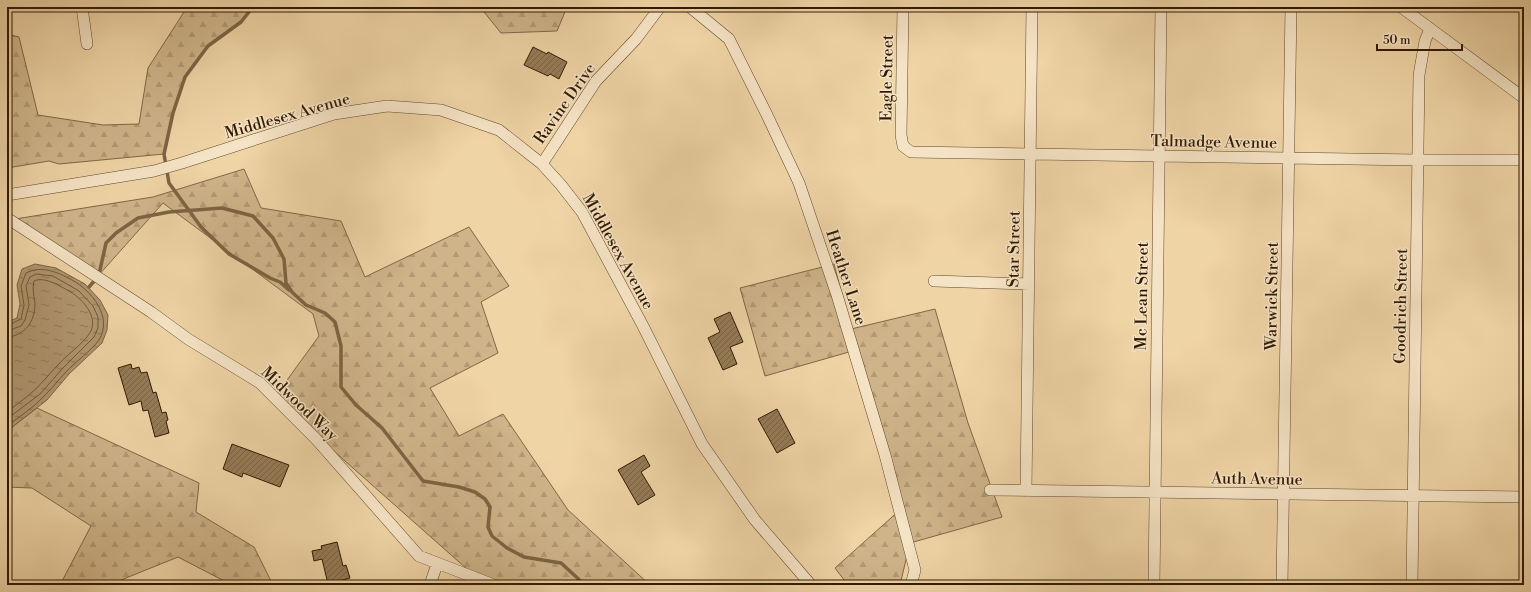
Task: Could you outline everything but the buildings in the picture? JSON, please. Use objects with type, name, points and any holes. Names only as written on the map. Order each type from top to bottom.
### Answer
[{"type":"street","points":[[82,7],[86,44]]},
{"type":"street","name":"Ravine Drive","points":[[542,164],[596,81],[636,39],[660,7]]},
{"type":"street","name":"Heather Lane","points":[[690,7],[729,39],[767,114],[799,183],[837,295],[885,455],[915,570],[911,585]]},
{"type":"street","name":"Eagle Street","points":[[903,7],[901,135],[902,143],[906,149]]},
{"type":"street","name":"Star Street","points":[[1026,490],[1032,7]]},
{"type":"street","name":"Mc Lean Street","points":[[1154,585],[1162,7]]},
{"type":"street","name":"Warwick Street","points":[[1282,585],[1291,7]]},
{"type":"street","points":[[1401,7],[1524,98]]},
{"type":"street","name":"Goodrich Street","points":[[1412,585],[1418,75],[1425,41],[1430,29]]},
{"type":"street","name":"Middlesex Avenue","points":[[7,195],[154,171],[334,114],[387,106],[441,110],[500,130],[542,164],[582,212],[643,326],[702,444],[755,520],[811,585]]},
{"type":"street","name":"Talmadge Avenue","points":[[906,149],[915,153],[1418,160],[1524,160]]},
{"type":"street","name":"Midwood Way","points":[[7,218],[107,283],[188,339],[260,383],[316,439],[419,556],[494,585]]},
{"type":"street","points":[[934,281],[1029,284]]},
{"type":"street","name":"Auth Avenue","points":[[990,490],[1524,497]]},
{"type":"street","points":[[430,585],[437,564]]},
{"type":"green space","points":[[191,7],[253,7],[241,22],[208,46],[185,77],[173,113],[164,154],[59,164],[49,161],[7,168],[7,34],[19,37],[38,115],[103,125],[139,124],[148,68],[184,12]]},
{"type":"green space","points":[[480,7],[567,7],[557,31],[501,33]]},
{"type":"green space","points":[[244,169],[261,208],[341,221],[365,277],[469,227],[509,286],[481,302],[498,353],[430,388],[459,436],[503,414],[568,510],[650,585],[485,585],[274,398],[319,336],[313,314],[163,203],[98,276],[15,219],[153,197]]},
{"type":"green space","points":[[834,264],[851,329],[935,309],[968,423],[1002,517],[910,543],[900,585],[848,585],[835,568],[901,509],[856,350],[765,376],[740,288]]},
{"type":"green space","points":[[37,408],[199,483],[196,512],[254,547],[273,585],[232,585],[178,557],[121,580],[119,585],[60,585],[91,526],[32,488],[7,487],[7,431]]},
{"type":"water","points":[[35,264],[56,268],[85,284],[100,300],[108,315],[107,330],[102,343],[69,374],[47,400],[7,431],[7,322],[17,318],[20,304],[17,285],[22,269]]},
{"type":"waterway","points":[[253,7],[241,22],[208,46],[185,77],[173,113],[164,154],[169,183],[201,227],[229,254],[270,278],[280,282],[289,290]]},
{"type":"waterway","points":[[89,287],[95,280],[100,270],[106,243],[116,233],[138,218],[169,212],[222,208],[253,216],[273,238],[284,259],[286,283],[292,292],[306,305],[325,313],[335,322],[341,346],[341,387],[356,405],[382,428],[423,481],[459,487],[475,492],[485,499],[490,507],[488,527],[492,536],[507,548],[524,557],[561,563],[585,585]]}]
